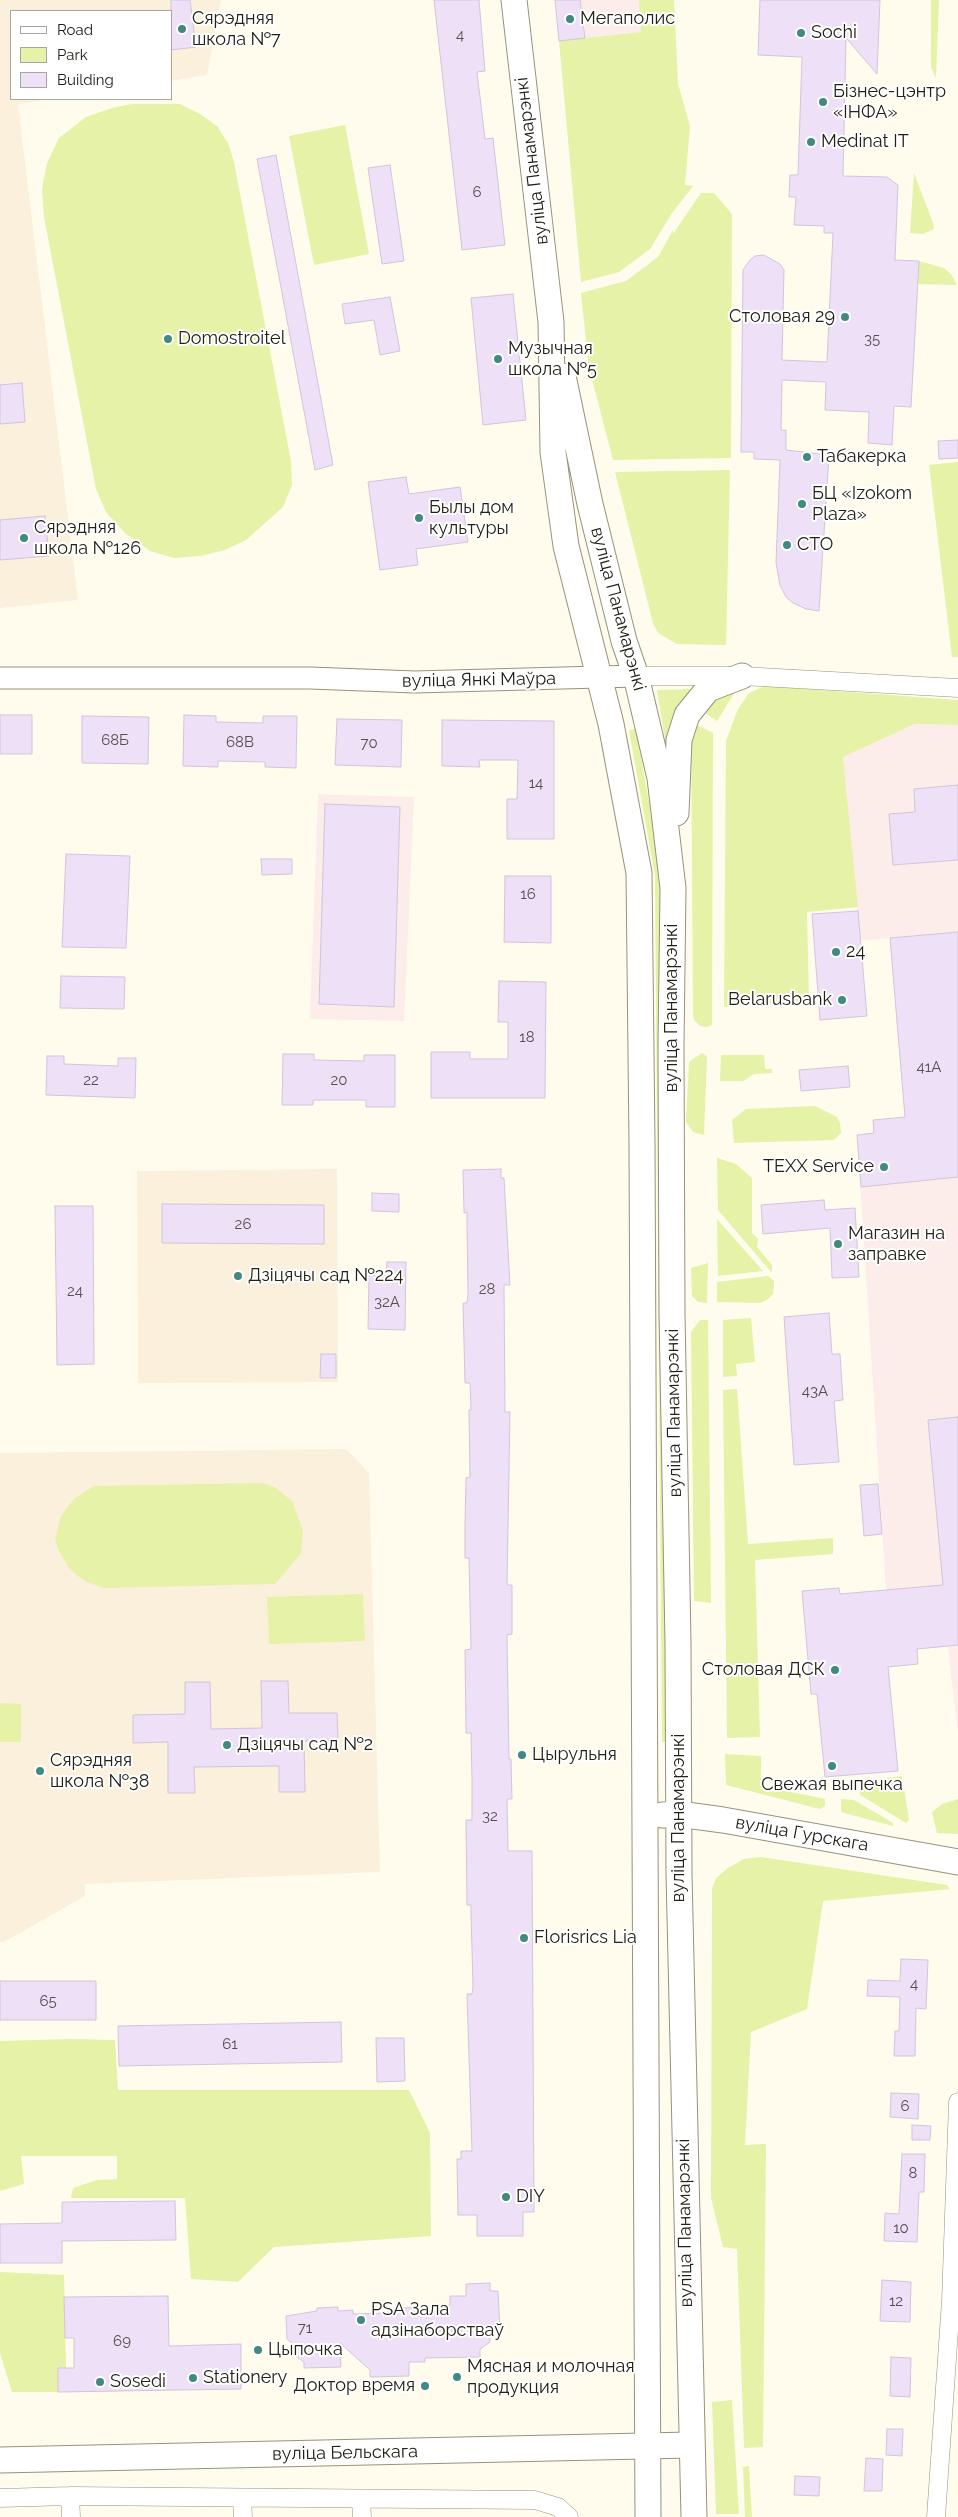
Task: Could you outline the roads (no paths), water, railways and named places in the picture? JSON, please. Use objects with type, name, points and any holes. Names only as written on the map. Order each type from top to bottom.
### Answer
[{"type":"main road","name":"вуліца Панамарэнкі","points":[[514,0],[551,322],[590,504],[624,641],[636,676],[660,778],[673,888],[671,1046],[672,1313],[690,2445],[694,2517]]},
{"type":"main road","name":"вуліца Панамарэнкі","points":[[551,322],[553,452],[566,546],[600,677],[635,844],[640,902],[648,2277],[646,2448],[648,2517]]},
{"type":"main road","points":[[673,888],[679,740],[687,715],[708,689],[742,676]]},
{"type":"main road","name":"вуліца Гурскага","points":[[644,1816],[679,1814],[817,1836],[958,1862]]},
{"type":"main road","name":"вуліца Бельскага","points":[[0,2460],[646,2448],[690,2445]]},
{"type":"street","name":"вуліца Янкі Маўра","points":[[0,678],[301,678],[415,682],[636,676],[742,676],[958,688]]},
{"type":"street","points":[[936,2517],[950,2301],[958,2102]]},
{"type":"street","points":[[70,2496],[71,2517]]},
{"type":"street","points":[[0,2498],[70,2496],[242,2498],[361,2509],[462,2498],[535,2500],[558,2506],[569,2517]]},
{"type":"street","points":[[242,2498],[243,2517]]},
{"type":"place","name":"Мегаполис","points":[[570,19]]},
{"type":"place","name":"Сярэдняя школа №7","points":[[182,29]]},
{"type":"place","name":"Sochi","points":[[801,33]]},
{"type":"place","name":"Бізнес-цэнтр «ІНФА»","points":[[823,102]]},
{"type":"place","name":"Medinat IT","points":[[811,142]]},
{"type":"place","name":"Столовая 29","points":[[845,317]]},
{"type":"place","name":"Domostroitel","points":[[168,339]]},
{"type":"place","name":"Музычная школа №5","points":[[498,359]]},
{"type":"place","name":"Табакерка","points":[[807,457]]},
{"type":"place","name":"БЦ «Izokom Plaza»","points":[[802,504]]},
{"type":"place","name":"Былы дом культуры","points":[[419,518]]},
{"type":"place","name":"Сярэдняя школа №126","points":[[24,538]]},
{"type":"place","name":"СТО","points":[[787,545]]},
{"type":"place","name":"24","points":[[836,952]]},
{"type":"place","name":"Belarusbank","points":[[842,1000]]},
{"type":"place","name":"TEXX Service","points":[[884,1167]]},
{"type":"place","name":"Магазин на заправке","points":[[838,1244]]},
{"type":"place","name":"Дзіцячы сад №224","points":[[238,1276]]},
{"type":"place","name":"Столовая ДСК","points":[[835,1670]]},
{"type":"place","name":"Дзіцячы сад №2","points":[[227,1745]]},
{"type":"place","name":"Цырульня","points":[[522,1755]]},
{"type":"place","name":"Свежая выпечка","points":[[832,1766]]},
{"type":"place","name":"Сярэдняя школа №38","points":[[40,1771]]},
{"type":"place","name":"Florisrics Lia","points":[[524,1938]]},
{"type":"place","name":"DIY","points":[[506,2197]]},
{"type":"place","name":"PSA Зала адзінаборстваў","points":[[361,2320]]},
{"type":"place","name":"Цыпочка","points":[[258,2350]]},
{"type":"place","name":"Мясная и молочная продукция","points":[[457,2377]]},
{"type":"place","name":"Stationery","points":[[193,2378]]},
{"type":"place","name":"Sosedi","points":[[100,2382]]},
{"type":"place","name":"Доктор время","points":[[425,2386]]}]
